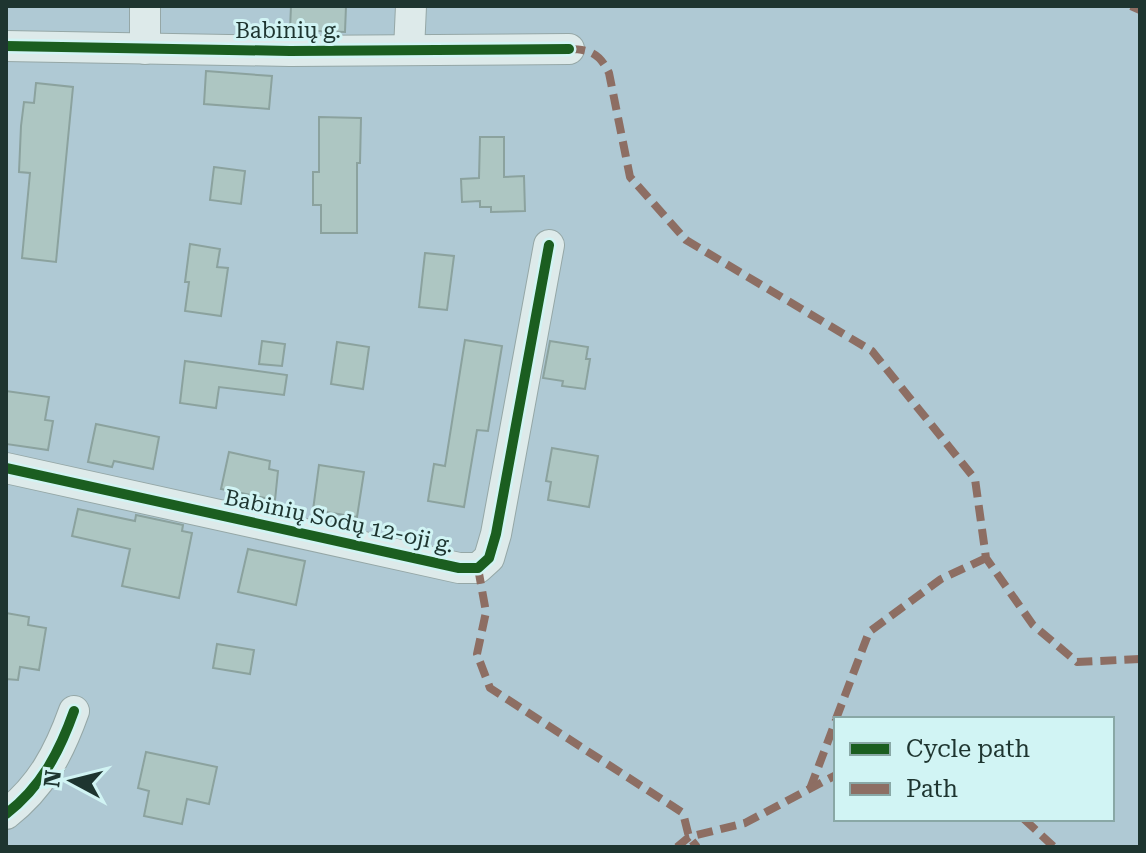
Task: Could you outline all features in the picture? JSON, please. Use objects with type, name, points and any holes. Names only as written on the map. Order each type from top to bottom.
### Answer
[{"type":"street","points":[[145,6],[145,49]]},
{"type":"street","points":[[409,50],[411,6]]},
{"type":"street","name":"Babinių g.","points":[[6,46],[569,49]]},
{"type":"street","name":"Babinių Sodų 12-oji g.","points":[[6,468],[459,568],[478,568],[489,558],[496,534],[549,245]]},
{"type":"street","points":[[6,814],[23,801],[50,768],[74,711]]},
{"type":"shaded area","points":[[6,6],[1140,6],[1140,847],[6,847]]},
{"type":"building","points":[[291,6],[346,6],[345,32],[290,30]]},
{"type":"building","points":[[206,71],[272,76],[269,109],[204,104]]},
{"type":"building","points":[[36,83],[73,87],[56,262],[22,258],[30,173],[19,172],[21,126],[24,102],[34,103]]},
{"type":"building","points":[[319,117],[361,118],[360,163],[357,163],[357,233],[321,233],[321,205],[313,205],[313,172],[319,172]]},
{"type":"building","points":[[480,137],[504,137],[504,177],[524,176],[525,211],[491,212],[491,207],[480,207],[480,201],[462,202],[461,179],[479,178]]},
{"type":"building","points":[[214,167],[245,171],[241,204],[210,200]]},
{"type":"building","points":[[190,244],[220,249],[217,267],[228,268],[221,316],[185,311]]},
{"type":"building","points":[[425,253],[454,256],[447,310],[419,307]]},
{"type":"building","points":[[465,340],[502,346],[488,431],[477,430],[464,507],[428,501],[434,464],[445,466]]},
{"type":"building","points":[[262,341],[285,344],[282,366],[259,364]]},
{"type":"building","points":[[550,341],[588,347],[586,359],[590,359],[585,389],[562,386],[563,381],[543,378]]},
{"type":"building","points":[[337,342],[369,347],[363,389],[331,384]]},
{"type":"building","points":[[185,361],[287,375],[284,395],[219,387],[216,408],[180,403]]},
{"type":"building","points":[[6,391],[49,397],[45,420],[53,421],[48,450],[6,444]]},
{"type":"building","points":[[96,424],[159,437],[153,469],[114,461],[112,467],[88,462]]},
{"type":"building","points":[[552,448],[598,456],[589,507],[548,500],[551,482],[546,481]]},
{"type":"building","points":[[229,452],[270,461],[269,469],[278,471],[275,500],[221,489]]},
{"type":"building","points":[[319,465],[364,472],[357,517],[313,510]]},
{"type":"building","points":[[78,509],[135,521],[136,515],[183,525],[182,531],[192,533],[179,598],[122,586],[130,549],[72,536]]},
{"type":"building","points":[[248,549],[305,561],[296,605],[238,592]]},
{"type":"building","points":[[6,613],[29,617],[28,625],[46,628],[39,670],[20,667],[18,680],[6,679]]},
{"type":"building","points":[[217,644],[254,650],[250,674],[213,668]]},
{"type":"building","points":[[146,752],[217,767],[209,804],[187,799],[182,824],[144,816],[149,791],[138,788]]},
{"type":"marked path","points":[[1131,6],[1140,10]]},
{"type":"marked path","points":[[569,49],[594,54],[606,67],[630,177],[686,240],[872,351],[975,479],[986,558],[1033,625],[1077,662],[1140,659]]},
{"type":"marked path","points":[[837,717],[869,632],[941,579],[986,558]]},
{"type":"marked path","points":[[478,568],[486,612],[477,654],[490,688],[683,813],[689,837],[697,847]]},
{"type":"marked path","points":[[810,789],[834,725]]},
{"type":"marked path","points":[[677,847],[689,837],[745,823],[834,776]]},
{"type":"marked path","points":[[1026,821],[1054,847]]},
{"type":"cycle path","points":[[6,46],[290,51],[569,49]]},
{"type":"cycle path","points":[[6,468],[459,568],[478,568],[489,558],[496,534],[549,245]]},
{"type":"cycle path","points":[[6,814],[48,768],[74,711]]}]
